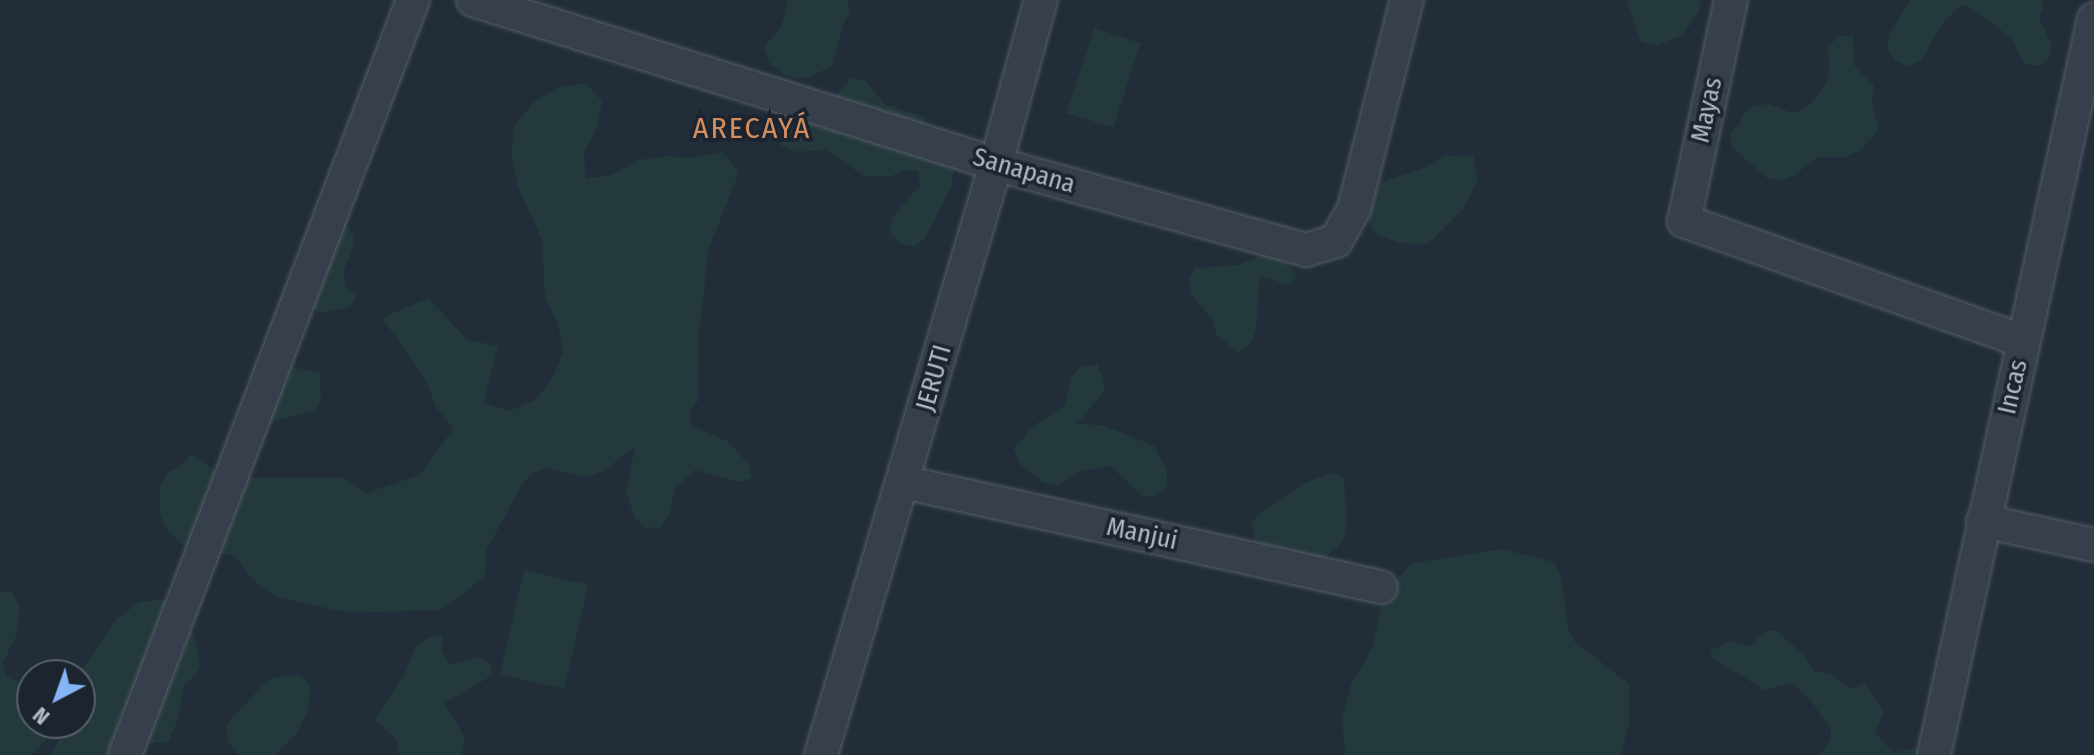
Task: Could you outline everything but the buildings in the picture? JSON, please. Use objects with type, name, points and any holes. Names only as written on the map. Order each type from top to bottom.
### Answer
[{"type":"street","points":[[125,755],[413,0]]},
{"type":"street","name":"Sanapana","points":[[473,0],[996,164],[1306,250],[1336,241],[1354,209],[1407,0]]},
{"type":"street","name":"JERUTI","points":[[821,755],[996,164],[1041,0]]},
{"type":"street","name":"Mayas","points":[[1731,0],[1684,221],[2023,341]]},
{"type":"street","name":"Incas","points":[[1934,755],[2094,19]]},
{"type":"street","name":"Manjui","points":[[903,482],[1381,587]]},
{"type":"street","points":[[1983,521],[2094,545]]},
{"type":"green space","points":[[784,0],[847,0],[850,12],[843,24],[832,66],[808,78],[794,78],[781,73],[769,62],[764,48],[782,24],[788,4]]},
{"type":"green space","points":[[1627,0],[1700,0],[1699,11],[1684,34],[1657,46],[1641,42]]},
{"type":"green space","points":[[1911,0],[2042,0],[2044,6],[2039,19],[2052,44],[2049,58],[2038,66],[2024,64],[2011,38],[1975,10],[1962,5],[1942,24],[1921,61],[1909,66],[1895,61],[1887,48],[1889,34]]},
{"type":"green space","points":[[1094,28],[1141,43],[1113,128],[1066,113]]},
{"type":"green space","points":[[1853,35],[1854,65],[1874,86],[1872,102],[1879,130],[1860,150],[1847,157],[1817,157],[1795,175],[1780,181],[1767,178],[1732,147],[1730,132],[1753,106],[1768,104],[1793,113],[1806,108],[1824,88],[1829,75],[1828,46],[1840,36]]},
{"type":"green space","points":[[852,78],[866,81],[884,104],[926,117],[919,144],[956,161],[951,187],[925,238],[915,247],[900,243],[889,232],[892,218],[920,185],[918,171],[904,170],[892,176],[864,176],[826,150],[796,152],[782,146],[776,134],[781,119],[806,106],[832,99]]},
{"type":"green space","points":[[585,83],[602,101],[597,128],[584,153],[586,179],[612,175],[638,160],[667,156],[694,158],[722,152],[739,172],[709,248],[699,331],[698,401],[690,412],[691,425],[729,442],[749,465],[752,478],[739,482],[695,470],[675,489],[669,515],[660,527],[646,528],[635,518],[626,492],[635,447],[602,472],[588,477],[545,468],[531,474],[521,486],[486,551],[485,577],[440,610],[349,613],[276,597],[252,579],[234,555],[189,549],[165,528],[160,514],[160,485],[168,472],[181,466],[191,455],[227,478],[343,478],[366,493],[420,475],[453,429],[436,407],[425,378],[382,318],[428,298],[468,340],[498,346],[484,402],[509,411],[535,400],[552,379],[563,353],[558,324],[545,297],[542,239],[518,187],[512,159],[513,128],[533,103],[558,87]]},
{"type":"green space","points":[[1473,155],[1478,180],[1465,206],[1428,244],[1400,243],[1374,233],[1362,200],[1384,181],[1421,169],[1445,156]]},
{"type":"green space","points":[[343,223],[353,233],[354,246],[343,272],[346,286],[357,297],[350,307],[321,313],[308,306]]},
{"type":"green space","points":[[1263,255],[1277,256],[1298,275],[1289,285],[1260,276],[1256,331],[1250,345],[1238,353],[1216,334],[1213,320],[1192,296],[1188,280],[1195,268],[1238,265]]},
{"type":"green space","points":[[1097,364],[1103,377],[1104,391],[1077,424],[1103,425],[1154,446],[1167,471],[1167,485],[1157,496],[1143,496],[1110,466],[1080,471],[1056,486],[1042,482],[1020,464],[1014,449],[1033,426],[1065,405],[1071,377],[1081,367]]},
{"type":"green space","points":[[292,367],[320,373],[321,400],[314,411],[274,421],[252,441],[278,371]]},
{"type":"green space","points":[[1333,472],[1344,479],[1347,522],[1345,536],[1337,548],[1325,557],[1310,559],[1258,553],[1251,524],[1260,513],[1308,482]]},
{"type":"green space","points":[[1501,549],[1554,562],[1561,574],[1568,628],[1574,641],[1629,684],[1629,724],[1621,755],[1345,755],[1342,717],[1351,685],[1373,646],[1383,594],[1413,563]]},
{"type":"green space","points":[[524,570],[588,585],[564,689],[500,674]]},
{"type":"green space","points":[[0,592],[11,592],[20,606],[16,636],[3,663],[6,676],[16,681],[16,739],[47,739],[32,755],[0,755]]},
{"type":"green space","points":[[166,599],[184,618],[196,641],[200,668],[183,688],[179,717],[168,742],[141,744],[134,755],[52,755],[59,739],[96,739],[96,659],[89,659],[116,620],[139,602]]},
{"type":"green space","points":[[1775,630],[1806,657],[1815,672],[1829,673],[1852,689],[1864,683],[1884,712],[1875,732],[1893,753],[1915,747],[1924,755],[1820,755],[1831,737],[1831,730],[1809,698],[1792,683],[1764,690],[1713,658],[1710,651],[1729,641],[1748,646],[1767,631]]},
{"type":"green space","points":[[443,635],[442,651],[450,665],[478,657],[490,663],[493,675],[444,703],[465,738],[462,755],[399,755],[396,739],[375,719],[406,671],[416,646],[428,638]]},
{"type":"green space","points":[[301,676],[311,685],[308,711],[295,736],[275,755],[239,755],[227,741],[227,724],[261,687],[272,678]]},
{"type":"district","name":"ARECAYÁ","points":[[752,128]]}]
